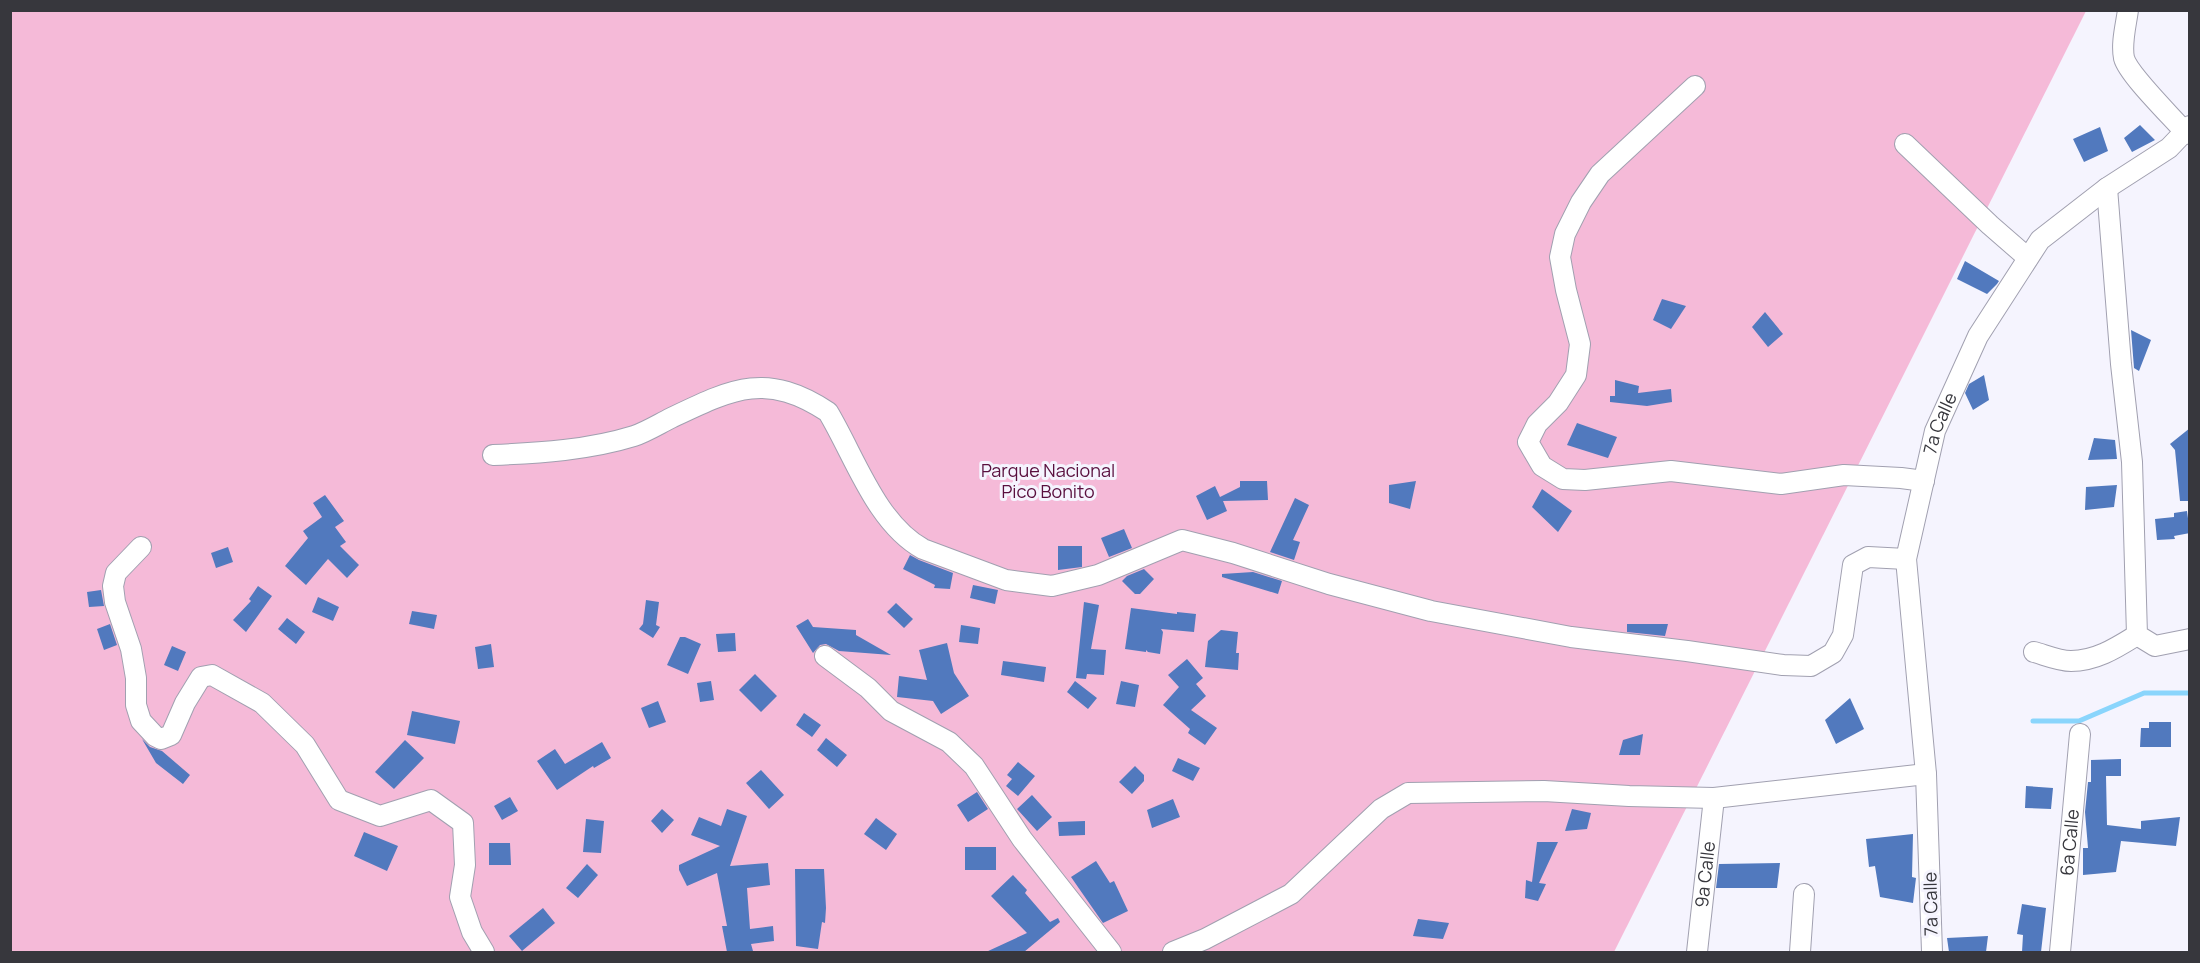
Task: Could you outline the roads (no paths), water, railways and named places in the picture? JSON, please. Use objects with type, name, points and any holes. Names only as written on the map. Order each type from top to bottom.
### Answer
[{"type":"street","name":"7a Calle","points":[[1932,952],[1926,774],[1906,560],[1935,431],[1978,336],[2028,258],[2040,240],[2107,188],[2169,148],[2188,131],[2124,60],[2123,45],[2128,10]]},
{"type":"street","points":[[1695,86],[1600,174],[1581,202],[1565,234],[1560,257],[1580,344],[1576,375],[1558,403],[1537,424],[1528,442],[1542,466],[1563,479],[1585,480],[1671,471],[1781,484],[1844,475],[1924,481]]},
{"type":"street","points":[[1905,144],[2028,258]]},
{"type":"street","points":[[2107,188],[2121,364],[2132,462],[2137,635]]},
{"type":"street","points":[[493,455],[536,453],[635,435],[724,395],[751,387],[777,388],[814,403],[828,412],[881,509],[901,534],[922,549],[1006,580],[1052,586],[1098,574],[1182,540],[1233,553],[1329,584],[1431,610],[1571,637],[1783,665],[1811,666],[1833,653],[1843,635],[1853,566],[1868,557],[1906,560]]},
{"type":"street","points":[[141,547],[116,573],[113,586],[115,602],[131,649],[136,678],[136,705],[141,721],[161,740],[171,735],[185,703],[201,677],[212,675],[262,702],[305,745],[339,800],[380,816],[431,800],[463,823],[465,865],[460,897],[472,932],[484,952]]},
{"type":"street","points":[[2137,635],[2155,646],[2190,639]]},
{"type":"street","points":[[2034,652],[2069,661],[2093,658],[2117,648],[2137,635]]},
{"type":"street","points":[[825,656],[868,688],[891,711],[949,742],[974,766],[1022,839],[1111,952]]},
{"type":"street","name":"6a Calle","points":[[2060,952],[2080,734]]},
{"type":"street","points":[[1173,952],[1205,939],[1291,894],[1382,809],[1408,793],[1544,791],[1714,798],[1926,774]]},
{"type":"street","name":"9a Calle","points":[[1697,952],[1714,798]]},
{"type":"street","points":[[1800,952],[1804,894]]},
{"type":"waterway","points":[[2033,721],[2079,721],[2144,693],[2190,693]]},
{"type":"park label","name":"Parque Nacional Pico Bonito","points":[[1048,481]]}]
